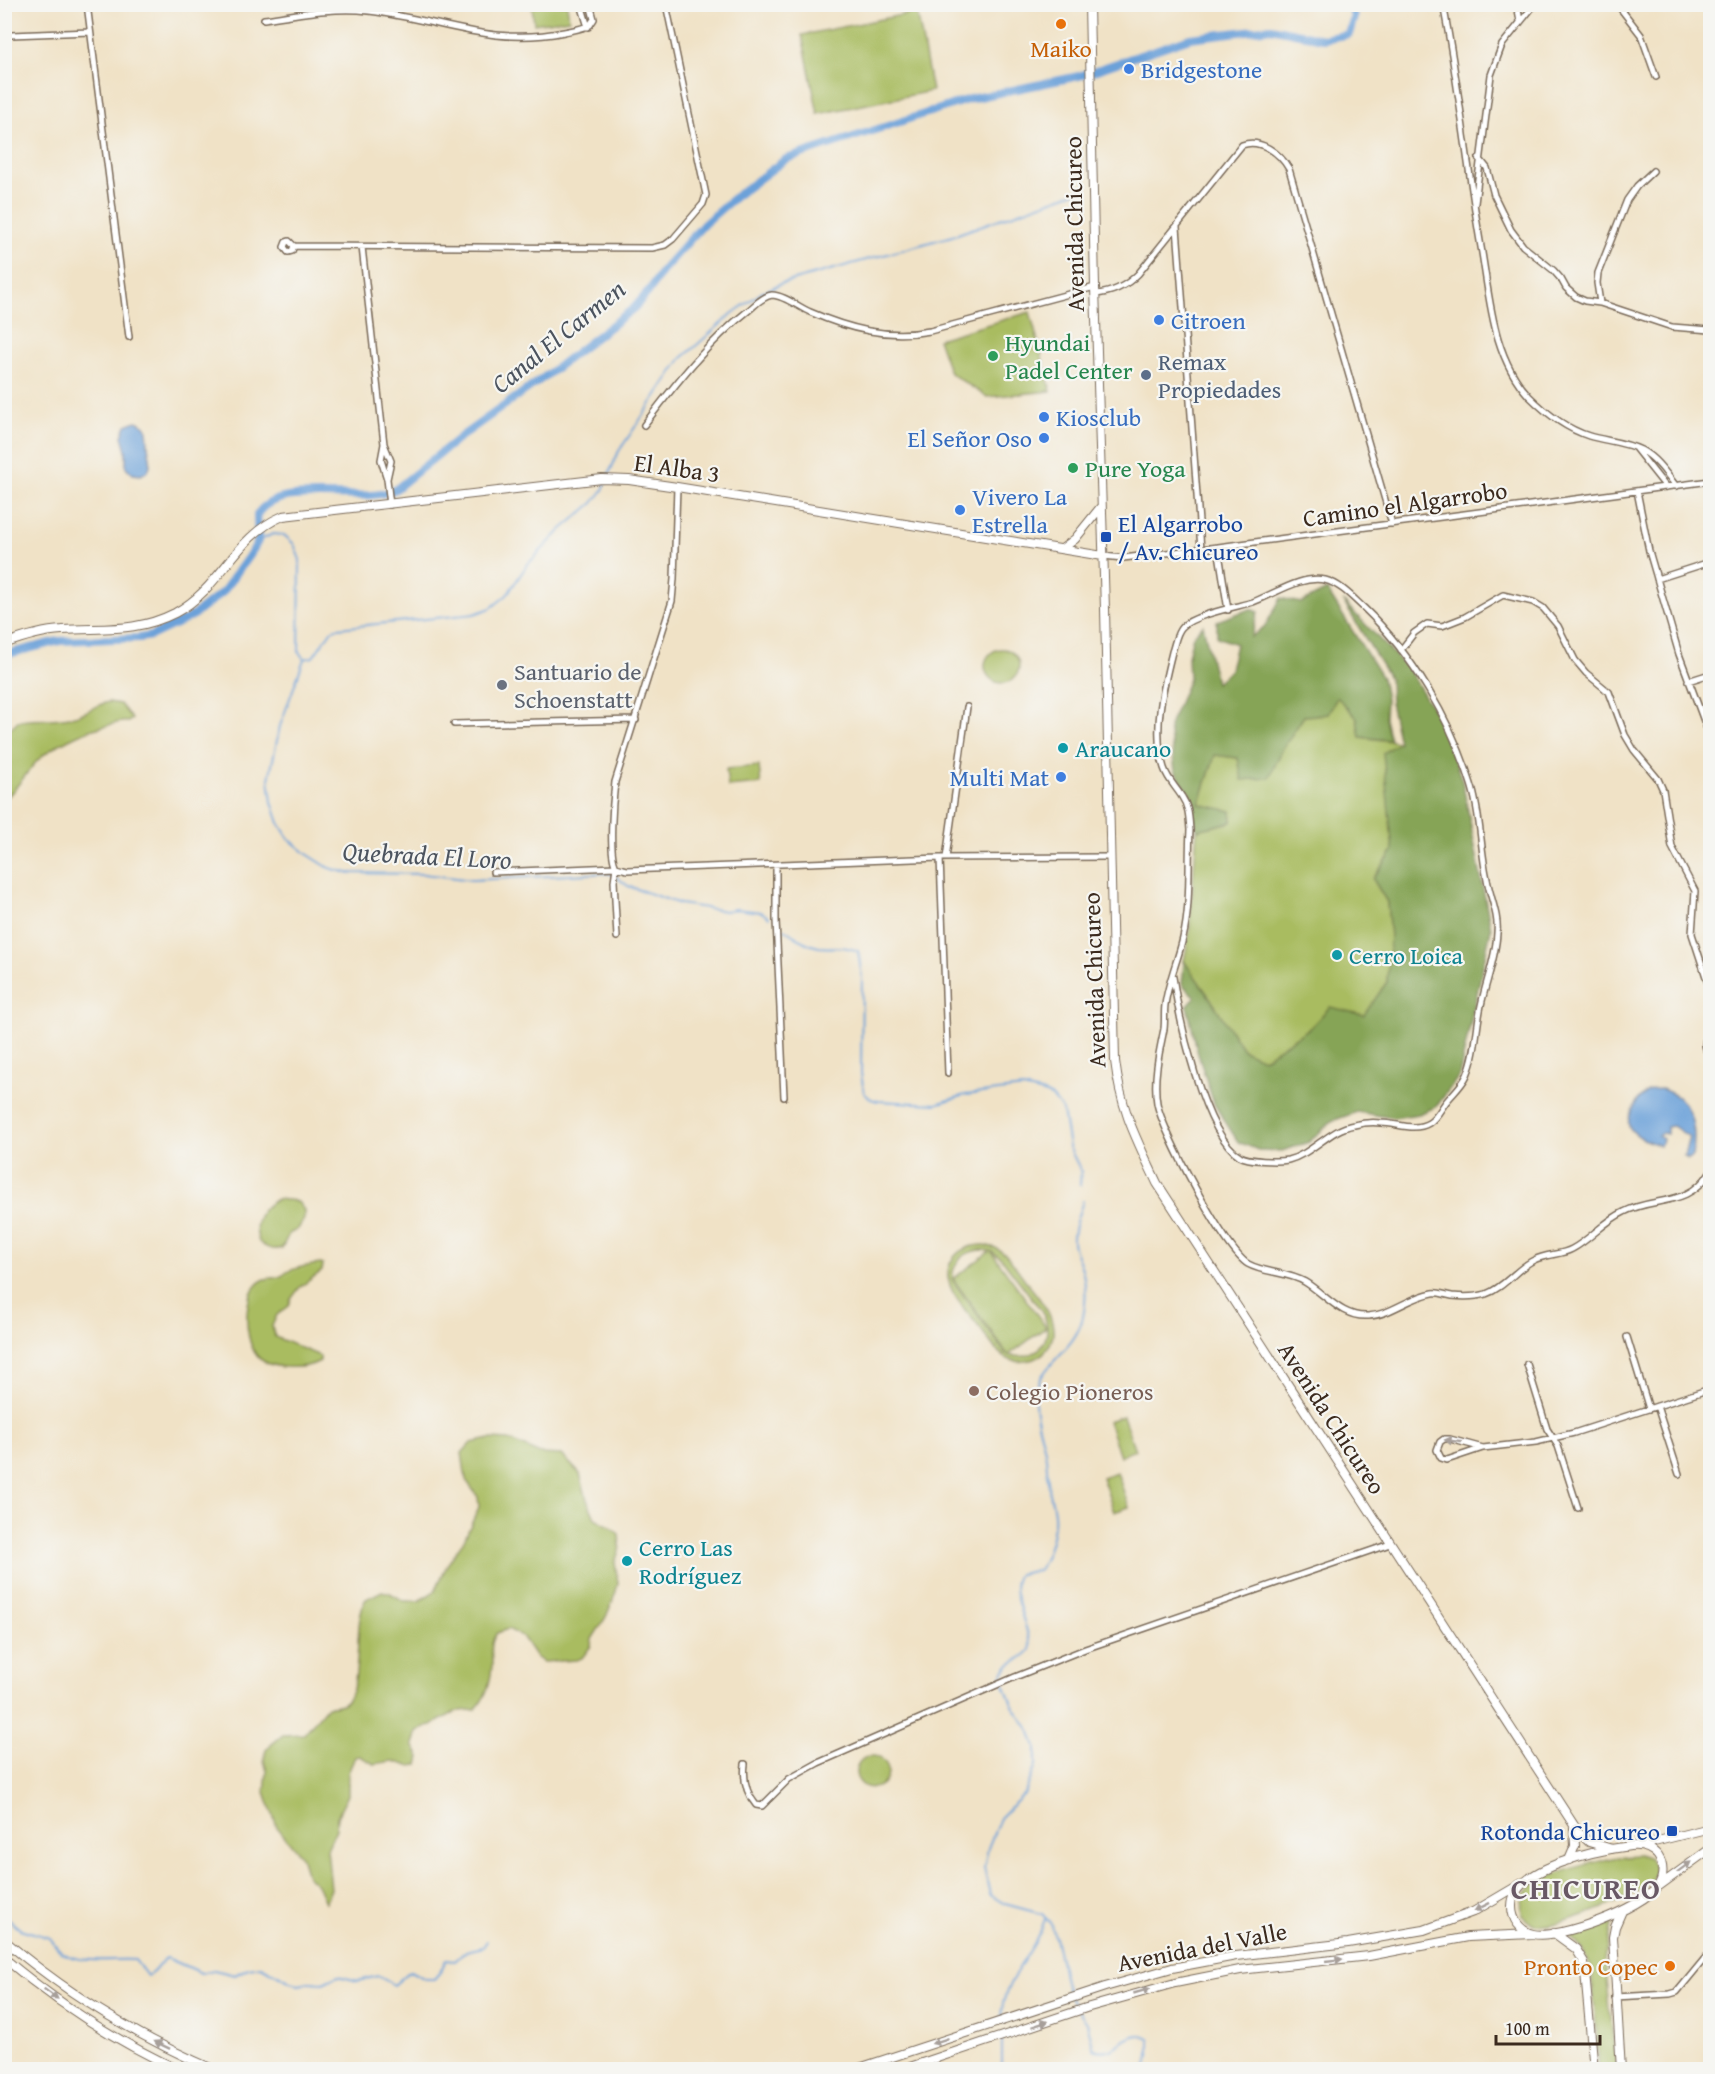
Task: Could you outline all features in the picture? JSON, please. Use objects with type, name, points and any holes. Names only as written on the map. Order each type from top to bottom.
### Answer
[{"type":"main road","name":"Avenida Chicureo","points":[[1089,4],[1115,1061],[1119,1091],[1127,1120],[1157,1183],[1572,1824],[1589,1842],[1612,1849]]},
{"type":"main road","name":"El Alba 3","points":[[8,642],[61,630],[121,629],[165,618],[185,607],[210,586],[249,537],[267,523],[283,516],[606,479],[677,487],[1103,556]]},
{"type":"main road","points":[[1062,549],[1075,539],[1101,506]]},
{"type":"main road","points":[[1075,539],[1078,552]]},
{"type":"main road","points":[[1569,1860],[1575,1846],[1572,1824]]},
{"type":"main road","points":[[1639,1846],[1710,1828]]},
{"type":"main road","points":[[1639,1846],[1652,1850],[1660,1861],[1662,1874],[1658,1886]]},
{"type":"main road","name":"Avenida del Valle","points":[[853,2070],[1146,1975],[1257,1953],[1370,1940],[1424,1930],[1473,1912],[1539,1873],[1569,1860],[1612,1849],[1639,1846]]},
{"type":"main road","points":[[1658,1886],[1710,1849]]},
{"type":"main road","points":[[1524,1882],[1515,1894],[1512,1903],[1513,1913],[1520,1927],[1532,1934]]},
{"type":"main road","name":"Avenida del Valle","points":[[901,2070],[1086,2008],[1166,1985],[1231,1972],[1369,1956],[1468,1937],[1554,1934],[1623,1910],[1641,1900],[1658,1886]]},
{"type":"main road","points":[[1621,2070],[1613,1933],[1623,1910]]},
{"type":"main road","points":[[1554,1934],[1571,1945],[1584,1962],[1594,2070]]},
{"type":"main road","points":[[4,1940],[56,1981],[99,2010],[151,2040],[215,2070]]},
{"type":"main road","points":[[4,1958],[46,1991],[90,2021],[179,2070]]},
{"type":"street","points":[[87,4],[129,337]]},
{"type":"street","points":[[581,4],[588,27]]},
{"type":"street","points":[[264,19],[324,11],[359,10],[467,32],[514,37],[545,36],[588,27],[594,18],[590,4]]},
{"type":"street","points":[[294,246],[652,248],[669,243],[703,204],[706,195],[666,4]]},
{"type":"street","points":[[1443,4],[1474,210],[1499,343],[1506,363],[1514,377],[1534,401],[1566,425],[1587,435],[1643,451],[1656,462],[1676,486]]},
{"type":"street","points":[[1517,4],[1520,21]]},
{"type":"street","points":[[1474,210],[1491,75],[1502,45],[1535,4]]},
{"type":"street","points":[[1617,4],[1641,35],[1656,77]]},
{"type":"street","points":[[11,35],[90,32]]},
{"type":"street","points":[[644,425],[709,346],[747,311],[770,296],[780,297],[824,318],[860,330],[903,334],[930,331],[1095,290],[1114,290],[1133,280],[1242,145],[1249,142],[1277,154],[1289,169],[1392,524]]},
{"type":"street","points":[[1479,158],[1487,168],[1491,187],[1502,214],[1523,246],[1553,270],[1576,297],[1672,327],[1710,330]]},
{"type":"street","points":[[1600,303],[1598,273],[1624,204],[1633,191],[1653,171]]},
{"type":"street","points":[[1177,228],[1202,549]]},
{"type":"street","points":[[362,247],[384,444],[391,461],[387,479],[390,505]]},
{"type":"street","points":[[1634,447],[1666,487]]},
{"type":"street","name":"Camino el Algarrobo","points":[[1103,556],[1118,558],[1202,549],[1710,481]]},
{"type":"street","points":[[617,937],[614,881],[616,867],[613,848],[615,782],[672,601],[677,487]]},
{"type":"street","points":[[1637,491],[1646,540],[1657,579],[1688,681],[1710,737]]},
{"type":"street","points":[[1218,547],[1228,610]]},
{"type":"street","points":[[1657,579],[1710,562]]},
{"type":"street","points":[[1173,977],[1192,1067],[1206,1105],[1224,1139],[1240,1156],[1267,1161],[1286,1161],[1307,1152],[1340,1129],[1353,1125],[1383,1122],[1409,1127],[1426,1125],[1438,1116],[1468,1072],[1497,934],[1497,917],[1486,878],[1473,788],[1464,762],[1436,703],[1401,650],[1372,616],[1345,590],[1326,580],[1310,580],[1296,584],[1262,599],[1192,620],[1181,627],[1161,692],[1160,746],[1164,767],[1170,781],[1184,800],[1189,814],[1187,896],[1183,938],[1175,960],[1173,977],[1165,1003],[1157,1103],[1165,1126],[1214,1221],[1236,1254],[1250,1265],[1303,1280],[1352,1315],[1368,1316],[1385,1312],[1418,1296],[1436,1293],[1452,1296],[1487,1293],[1534,1260],[1570,1250],[1624,1212],[1641,1206],[1666,1202],[1689,1193],[1707,1178],[1710,1172]]},
{"type":"street","points":[[1401,650],[1414,633],[1428,624],[1442,626],[1465,617],[1503,595],[1518,597],[1543,608],[1558,626],[1575,660],[1586,673],[1609,692],[1625,735],[1634,750],[1658,779],[1663,790],[1672,847],[1695,891],[1692,934],[1710,989],[1710,1010],[1705,1045],[1710,1064]]},
{"type":"street","points":[[4,621],[8,642]]},
{"type":"street","points":[[1688,681],[1710,674]]},
{"type":"street","points":[[948,1073],[943,858],[967,707]]},
{"type":"street","points":[[454,724],[636,720]]},
{"type":"street","points":[[493,872],[616,867],[627,870],[943,858],[1110,857]]},
{"type":"street","points":[[776,865],[783,1097]]},
{"type":"street","points":[[1627,1337],[1649,1409]]},
{"type":"street","points":[[1527,1364],[1547,1429],[1558,1446],[1578,1508]]},
{"type":"street","points":[[1483,1448],[1447,1439],[1440,1442],[1437,1450],[1441,1458],[1447,1460],[1483,1448],[1515,1446],[1553,1438],[1710,1389]]},
{"type":"street","points":[[1657,1406],[1678,1474]]},
{"type":"street","points":[[745,1764],[745,1780],[749,1794],[756,1805],[762,1806],[789,1779],[812,1766],[1003,1683],[1085,1649],[1390,1544]]},
{"type":"street","points":[[1615,1997],[1677,1992],[1710,1952]]},
{"type":"green space","points":[[567,5],[569,19],[534,24],[532,6]]},
{"type":"green space","points":[[917,12],[932,91],[818,114],[802,35]]},
{"type":"green space","name":"Hyundai Padel Center","points":[[1030,312],[1051,391],[987,397],[950,373],[938,339]]},
{"type":"green space","points":[[1327,590],[1382,678],[1386,699],[1385,719],[1390,740],[1360,737],[1357,718],[1337,697],[1328,714],[1304,716],[1283,748],[1269,778],[1242,780],[1238,758],[1215,755],[1199,804],[1231,811],[1232,822],[1197,830],[1189,792],[1175,771],[1169,726],[1189,679],[1188,656],[1193,636],[1203,625],[1216,683],[1230,670],[1236,644],[1217,637],[1217,621],[1250,609],[1258,612],[1251,637],[1265,626],[1281,598],[1301,603]]},
{"type":"green space","points":[[1343,601],[1409,670],[1437,716],[1462,780],[1491,929],[1459,1076],[1436,1107],[1419,1114],[1394,1118],[1357,1112],[1332,1121],[1309,1142],[1282,1151],[1258,1150],[1238,1142],[1214,1104],[1198,1054],[1187,1006],[1195,997],[1182,984],[1184,961],[1243,1050],[1263,1059],[1310,1028],[1330,1007],[1364,1015],[1387,982],[1390,936],[1387,902],[1373,879],[1393,851],[1383,753],[1399,742],[1391,707],[1390,679]]},
{"type":"green space","points":[[1002,649],[1014,654],[1019,666],[1014,678],[1002,683],[990,678],[985,666],[990,654]]},
{"type":"green space","points":[[1338,696],[1357,718],[1360,737],[1399,742],[1390,806],[1393,851],[1373,879],[1387,902],[1390,936],[1387,982],[1364,1016],[1330,1007],[1310,1028],[1263,1059],[1243,1050],[1184,961],[1189,935],[1197,830],[1232,822],[1231,811],[1199,805],[1215,755],[1238,758],[1269,778],[1283,748],[1304,716],[1328,714]]},
{"type":"green space","points":[[109,702],[120,704],[132,719],[128,722],[118,722],[93,729],[59,744],[38,760],[5,799],[5,733],[18,721],[75,716]]},
{"type":"green space","points":[[759,766],[761,784],[728,787],[726,769]]},
{"type":"green space","points":[[277,1199],[297,1201],[304,1210],[304,1219],[298,1229],[289,1234],[282,1248],[272,1249],[259,1242],[256,1229],[262,1212]]},
{"type":"green space","points":[[984,1245],[996,1248],[1006,1255],[1045,1306],[1052,1323],[1052,1340],[1039,1356],[1028,1361],[1006,1358],[991,1344],[954,1294],[948,1275],[949,1265],[955,1256],[968,1248]],"holes":[[[982,1250],[990,1251],[953,1279],[954,1268],[964,1255]],[[991,1251],[1002,1259],[1041,1310],[1045,1319],[1047,1329],[1046,1337],[1037,1351],[1029,1355],[1009,1355],[1046,1327]],[[953,1279],[1008,1355],[1005,1353]]]},
{"type":"green space","points":[[323,1265],[322,1271],[300,1287],[289,1306],[277,1315],[272,1326],[275,1337],[320,1356],[320,1361],[305,1366],[286,1367],[276,1366],[260,1359],[251,1345],[247,1325],[248,1303],[256,1286],[263,1280],[279,1277],[288,1271]]},
{"type":"green space","points":[[1123,1416],[1135,1450],[1120,1456],[1108,1421]]},
{"type":"green space","points":[[490,1439],[509,1440],[540,1454],[562,1455],[580,1474],[595,1518],[619,1534],[620,1548],[615,1562],[618,1583],[615,1595],[606,1617],[592,1639],[591,1646],[582,1658],[577,1660],[543,1662],[536,1657],[522,1636],[508,1629],[497,1633],[492,1644],[490,1677],[482,1700],[475,1710],[457,1711],[417,1731],[413,1745],[420,1757],[418,1765],[409,1766],[393,1761],[374,1764],[360,1756],[355,1757],[348,1773],[348,1795],[337,1817],[336,1829],[327,1849],[331,1889],[325,1902],[317,1885],[307,1876],[301,1856],[277,1827],[265,1792],[266,1749],[283,1735],[304,1734],[327,1706],[340,1705],[349,1697],[354,1686],[359,1623],[366,1599],[382,1591],[404,1601],[419,1601],[435,1591],[447,1565],[464,1540],[479,1507],[478,1497],[466,1480],[462,1453],[471,1443]]},
{"type":"green space","points":[[1117,1472],[1129,1507],[1114,1512],[1102,1477]]},
{"type":"green space","points":[[872,1756],[884,1760],[888,1772],[884,1784],[872,1788],[860,1784],[856,1772],[860,1760]]},
{"type":"green space","points":[[1638,1855],[1650,1859],[1655,1873],[1653,1878],[1644,1887],[1615,1903],[1578,1917],[1546,1925],[1534,1924],[1522,1913],[1521,1906],[1524,1897],[1538,1882],[1582,1866]]},
{"type":"green space","points":[[1613,1920],[1605,1960],[1616,2069],[1599,2069],[1592,1970],[1585,1953],[1569,1936]]},
{"type":"water","points":[[136,421],[144,425],[147,430],[150,458],[148,471],[141,475],[133,474],[126,467],[126,450],[122,436],[126,425]]},
{"type":"water","points":[[1662,1089],[1679,1098],[1691,1118],[1694,1141],[1692,1156],[1688,1159],[1684,1156],[1689,1137],[1673,1126],[1667,1127],[1667,1134],[1662,1133],[1658,1136],[1662,1139],[1660,1146],[1640,1137],[1630,1128],[1629,1119],[1633,1108],[1644,1094],[1650,1090]]},
{"type":"waterway","name":"Canal El Carmen","points":[[4,655],[59,641],[151,636],[191,617],[223,592],[258,541],[257,515],[268,504],[283,498],[302,495],[381,494],[396,489],[459,438],[547,375],[634,308],[662,271],[704,224],[736,196],[786,159],[970,99],[1079,76],[1190,38],[1271,28],[1323,39],[1349,34],[1354,17],[1350,4]]},
{"type":"waterway","points":[[608,476],[619,451],[681,359],[733,313],[761,293],[780,284],[952,236],[1078,191]]},
{"type":"waterway","points":[[304,659],[313,657],[331,631],[338,628],[474,614],[491,608],[507,595],[527,565],[561,530],[593,503],[606,482]]},
{"type":"waterway","name":"Quebrada El Loro","points":[[258,541],[273,534],[284,535],[294,544],[300,560],[299,652],[304,659],[280,726],[269,779],[272,802],[279,823],[289,839],[307,854],[329,868],[348,873],[424,874],[472,880],[608,873],[628,886],[680,904],[725,911],[736,909],[761,912],[769,917]]},
{"type":"waterway","name":"Quebrada El Loro","points":[[784,929],[814,946],[858,951],[862,977],[861,1073],[864,1093],[878,1101],[936,1104],[965,1095],[1023,1088],[1044,1093],[1052,1097],[1063,1111],[1069,1147],[1081,1171],[1080,1185]]},
{"type":"waterway","name":"Quebrada El Loro","points":[[1083,1201],[1073,1236],[1085,1283],[1083,1317],[1078,1330],[1065,1350],[1042,1375],[1035,1397],[1036,1415],[1046,1455],[1054,1528],[1048,1551],[1039,1570],[1019,1574],[1016,1581],[1015,1590],[1027,1630],[1030,1650],[1011,1664],[1001,1677],[1013,1706],[1031,1732],[1036,1747],[1036,1765],[1025,1793],[1000,1818],[988,1848],[984,1868],[990,1895],[1005,1904],[1042,1914],[1052,1925],[1068,1994],[1087,2023],[1094,2049],[1107,2050],[1134,2036],[1145,2036],[1150,2039],[1150,2056],[1145,2070]]},
{"type":"waterway","points":[[4,1916],[20,1929],[50,1938],[57,1948],[70,1957],[88,1960],[135,1960],[147,1976],[167,1958],[201,1973],[214,1970],[235,1975],[248,1968],[261,1966],[299,1984],[323,1983],[338,1976],[358,1981],[378,1976],[394,1985],[410,1971],[425,1979],[434,1979],[446,1960],[455,1961],[466,1951],[483,1947],[487,1941]]},
{"type":"waterway","points":[[1001,2019],[1003,2004],[1012,1979],[1034,1944],[1045,1919]]},
{"type":"waterway","points":[[1002,2039],[1002,2070]]},
{"type":"place","name":"Maiko","points":[[1061,24]]},
{"type":"place","name":"Bridgestone","points":[[1129,69]]},
{"type":"place","name":"Citroen","points":[[1159,320]]},
{"type":"place","name":"Hyundai Padel Center","points":[[993,356]]},
{"type":"place","name":"Remax Propiedades","points":[[1146,375]]},
{"type":"place","name":"Kiosclub","points":[[1044,417]]},
{"type":"place","name":"El Señor Oso","points":[[1044,438]]},
{"type":"place","name":"Pure Yoga","points":[[1073,468]]},
{"type":"place","name":"Vivero La Estrella","points":[[960,510]]},
{"type":"place","name":"El Algarrobo / Av. Chicureo","points":[[1106,537]]},
{"type":"place","name":"Santuario de Schoenstatt","points":[[502,685]]},
{"type":"place","name":"Araucano","points":[[1063,748]]},
{"type":"place","name":"Multi Mat","points":[[1061,777]]},
{"type":"place","name":"Cerro Loica","points":[[1337,955]]},
{"type":"place","name":"Colegio Pioneros","points":[[974,1391]]},
{"type":"place","name":"Cerro Las Rodríguez","points":[[627,1561]]},
{"type":"place","name":"Rotonda Chicureo","points":[[1672,1831]]},
{"type":"place","name":"Pronto Copec","points":[[1670,1966]]},
{"type":"district","name":"CHICUREO","points":[[1586,1888]]}]
